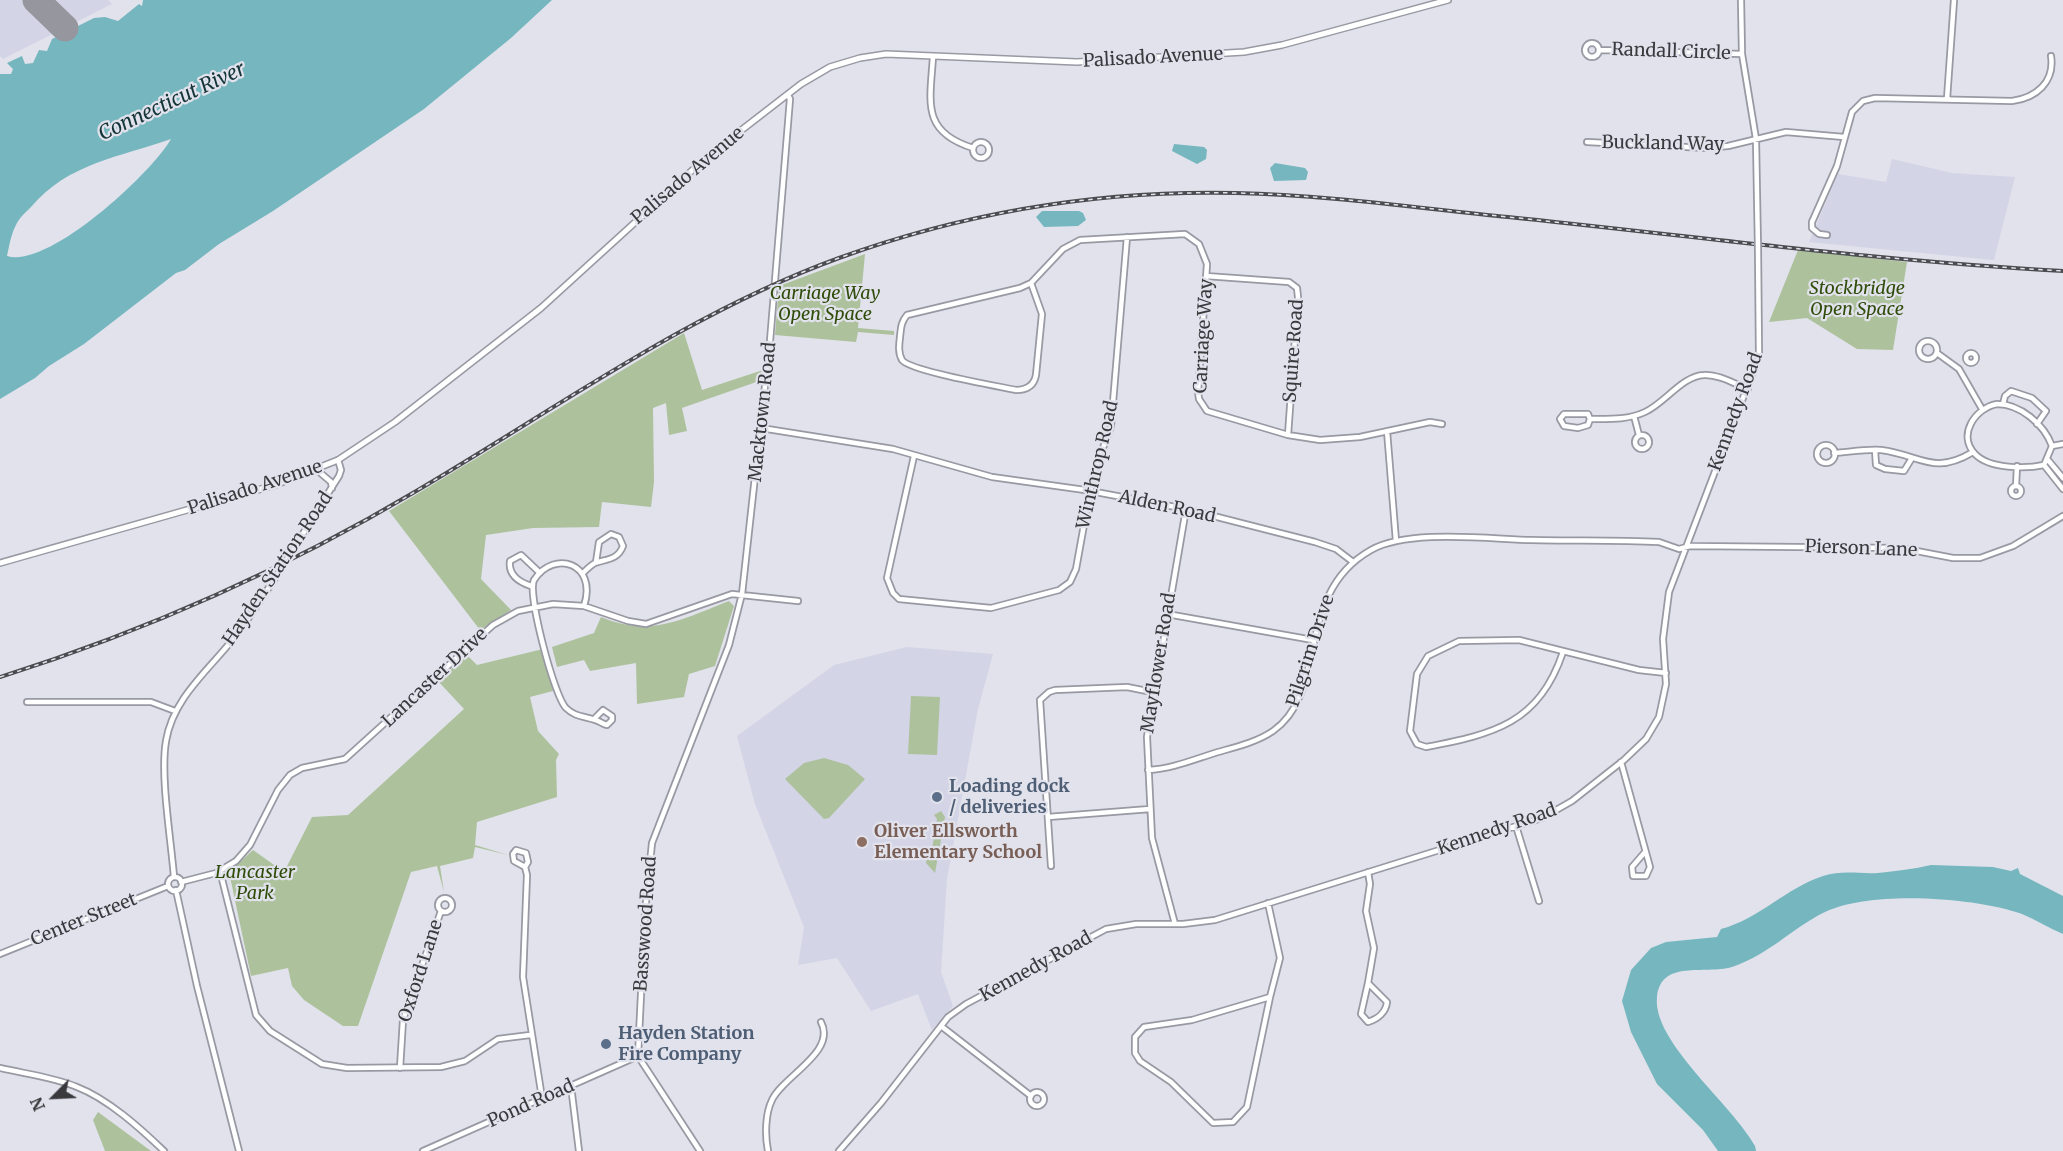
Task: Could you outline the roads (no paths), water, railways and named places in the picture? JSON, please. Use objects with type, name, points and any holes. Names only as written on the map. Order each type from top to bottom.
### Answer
[{"type":"main road","name":"Palisado Avenue","points":[[0,563],[275,485],[338,460],[394,423],[528,319],[668,190],[816,75],[860,58],[886,54],[1077,62],[1244,52],[1282,45],[1448,0]]},
{"type":"street","name":"Kennedy Road","points":[[839,1151],[881,1103],[941,1026],[966,1004],[1095,934],[1117,926],[1208,921],[1516,826],[1564,807],[1640,745],[1659,717],[1665,692],[1663,639],[1666,603],[1684,547],[1748,388],[1760,349],[1756,139],[1742,54],[1741,0]]},
{"type":"street","points":[[1947,99],[1954,0]]},
{"type":"street","name":"Randall Circle","points":[[1599,50],[1742,54]]},
{"type":"street","points":[[1827,235],[1819,234],[1812,228],[1812,222],[1837,166],[1854,108],[1865,100],[2012,101],[2026,99],[2045,83],[2051,74],[2051,56]]},
{"type":"street","points":[[933,57],[930,103],[934,120],[949,139],[973,148]]},
{"type":"street","name":"Macktown Road","points":[[712,689],[729,645],[742,594],[761,428],[790,99],[788,95]]},
{"type":"street","name":"Buckland Way","points":[[1587,142],[1706,148],[1786,132],[1844,137]]},
{"type":"street","name":"Carriage Way","points":[[1031,283],[1042,314],[1035,381],[1027,388],[1016,390],[939,374],[909,366],[902,360],[899,350],[901,327],[907,315],[1020,288],[1031,283],[1071,244],[1080,240],[1176,233],[1190,236],[1203,249],[1207,264],[1198,392],[1202,406],[1214,415],[1288,435],[1320,440],[1340,439],[1430,422],[1442,424]]},
{"type":"street","name":"Winthrop Road","points":[[914,456],[887,578],[893,593],[899,599],[909,602],[991,608],[1065,586],[1073,577],[1076,569],[1096,463],[1111,426],[1127,237]]},
{"type":"street","name":"Squire Road","points":[[1206,276],[1289,282],[1296,288],[1298,297],[1288,435]]},
{"type":"street","points":[[1930,341],[1937,347],[1937,353],[1932,358],[1925,358],[1920,354],[1920,347],[1924,342],[1930,341]]},
{"type":"street","points":[[1937,353],[1958,368],[1982,409]]},
{"type":"street","points":[[1958,368],[1967,361]]},
{"type":"street","points":[[1590,419],[1634,416],[1656,406],[1688,381],[1701,375],[1716,377],[1748,388]]},
{"type":"street","points":[[2003,404],[2006,396],[2012,391],[2032,398],[2046,411],[2037,424]]},
{"type":"street","points":[[2046,462],[2017,466],[1989,463],[1973,452],[1969,430],[1973,419],[1982,409],[2003,404],[2022,412],[2037,424],[2052,446]]},
{"type":"street","points":[[1577,412],[1588,414],[1590,419],[1588,425],[1578,428],[1564,426],[1560,419],[1564,414],[1577,412]]},
{"type":"street","points":[[1634,416],[1640,435]]},
{"type":"street","name":"Alden Road","points":[[761,428],[870,445],[992,477],[1186,508],[1315,542],[1336,549],[1353,562]]},
{"type":"street","points":[[1387,431],[1396,541]]},
{"type":"street","points":[[2052,446],[2063,444]]},
{"type":"street","points":[[2046,462],[2052,446]]},
{"type":"street","points":[[1834,453],[1875,450],[1932,464],[1945,464],[1973,452]]},
{"type":"street","points":[[1875,450],[1876,463],[1882,468],[1904,471],[1912,458]]},
{"type":"street","name":"Hayden Station Road","points":[[174,877],[165,751],[175,711],[243,627],[341,473],[338,460]]},
{"type":"street","points":[[2046,462],[2063,478]]},
{"type":"street","points":[[2046,462],[2063,489]]},
{"type":"street","points":[[2016,486],[2017,466]]},
{"type":"street","points":[[316,470],[331,482],[332,488]]},
{"type":"street","name":"Mayflower Road","points":[[1175,924],[1156,859],[1150,809],[1147,737],[1152,692],[1186,508]]},
{"type":"street","name":"Pierson Lane","points":[[1684,547],[1901,548],[1953,558],[1980,558],[2013,546],[2063,516]]},
{"type":"street","points":[[583,573],[597,562],[605,562],[622,550],[620,537],[611,534],[599,542],[597,562]]},
{"type":"street","name":"Pilgrim Drive","points":[[1148,770],[1169,767],[1234,747],[1275,730],[1299,699],[1313,640],[1328,593],[1353,562],[1378,546],[1423,538],[1659,542],[1679,549],[1684,547]]},
{"type":"street","points":[[531,586],[522,584],[513,575],[510,561],[521,555],[540,573]]},
{"type":"street","points":[[584,606],[588,586],[583,573],[564,564],[540,573],[531,586],[559,699],[572,713],[594,719]]},
{"type":"street","name":"Lancaster Drive","points":[[181,882],[220,871],[247,849],[278,790],[290,775],[302,768],[345,759],[493,625],[518,611],[535,606],[566,604],[584,606],[628,621],[646,624],[732,594],[798,601]]},
{"type":"street","points":[[1167,614],[1313,640]]},
{"type":"street","points":[[1563,652],[1552,678],[1535,704],[1504,727],[1480,736],[1426,747],[1417,744],[1412,737],[1417,674],[1424,661],[1435,651],[1459,641],[1500,639],[1543,645],[1639,670],[1666,673]]},
{"type":"street","points":[[1051,866],[1040,700],[1055,690],[1116,687],[1152,692]]},
{"type":"street","name":"Basswood Road","points":[[638,1056],[645,909],[652,843],[712,689]]},
{"type":"street","points":[[27,702],[151,702],[175,711]]},
{"type":"street","points":[[1621,762],[1645,852],[1650,871],[1646,876],[1636,877],[1631,870],[1645,852]]},
{"type":"street","points":[[1048,816],[1150,809]]},
{"type":"street","points":[[1516,826],[1539,901]]},
{"type":"street","points":[[525,867],[523,977],[530,1035],[542,1098]]},
{"type":"street","points":[[220,871],[259,1021],[322,1064],[347,1068],[431,1068],[455,1065],[498,1040],[530,1035]]},
{"type":"street","points":[[1368,872],[1370,884],[1366,911],[1374,948],[1360,1014],[1368,1022],[1377,1019],[1387,1002],[1368,983]]},
{"type":"street","points":[[176,890],[168,886],[174,877],[181,882],[176,890],[197,986],[239,1151]]},
{"type":"street","name":"Center Street","points":[[0,954],[168,886]]},
{"type":"street","points":[[1268,903],[1280,958],[1247,1107],[1233,1122],[1218,1125],[1206,1118],[1179,1089],[1140,1061],[1135,1053],[1135,1037],[1144,1027],[1192,1020],[1270,997]]},
{"type":"street","name":"Oxford Lane","points":[[400,1068],[403,1020],[441,911]]},
{"type":"street","points":[[768,1151],[766,1130],[772,1098],[820,1048],[825,1034],[821,1022]]},
{"type":"street","points":[[941,1026],[1031,1096]]},
{"type":"street","points":[[638,1056],[700,1151]]},
{"type":"street","name":"Pond Road","points":[[423,1151],[638,1056]]},
{"type":"street","points":[[0,1068],[86,1090],[111,1107],[164,1151]]},
{"type":"street","points":[[571,1086],[579,1151]]},
{"type":"water","name":"Connecticut River","points":[[143,0],[552,0],[511,38],[424,109],[273,211],[219,244],[185,270],[176,273],[84,344],[0,399],[0,74],[11,74],[13,69],[7,63],[22,56],[25,64],[33,63],[39,50],[47,51],[52,39],[94,18],[105,17],[118,21],[139,4],[142,6]],"holes":[[[171,139],[160,155],[121,195],[72,234],[47,248],[25,256],[7,256],[13,232],[19,220],[61,180],[96,163]]]},
{"type":"water","points":[[1174,144],[1204,147],[1207,150],[1206,159],[1197,164],[1172,151]]},
{"type":"water","points":[[1275,163],[1305,168],[1308,172],[1306,180],[1274,181],[1270,168]]},
{"type":"water","points":[[1042,211],[1079,211],[1083,213],[1086,220],[1078,226],[1044,227],[1036,217]]},
{"type":"water","points":[[1931,865],[1993,867],[2011,871],[2018,868],[2020,874],[2063,896],[2063,934],[2022,914],[2002,908],[1951,900],[1895,898],[1844,905],[1825,912],[1758,955],[1732,967],[1686,971],[1666,977],[1660,985],[1657,997],[1659,1015],[1667,1034],[1744,1130],[1756,1151],[1718,1151],[1703,1130],[1657,1084],[1631,1032],[1622,1001],[1631,970],[1651,948],[1666,942],[1717,937],[1721,929],[1748,918],[1797,888],[1823,876],[1843,873],[1878,873]]},
{"type":"railway","points":[[0,677],[55,659],[162,618],[318,546],[418,490],[676,334],[783,280],[887,242],[985,216],[1034,207],[1135,195],[1270,194],[1372,202],[1855,255],[2063,271]]},
{"type":"place","name":"Loading dock / deliveries","points":[[937,797]]},
{"type":"place","name":"Oliver Ellsworth Elementary School","points":[[862,842]]},
{"type":"place","name":"Hayden Station Fire Company","points":[[606,1044]]},
{"type":"park label","name":"Stockbridge Open Space","points":[[1857,299]]},
{"type":"park label","name":"Carriage Way Open Space","points":[[825,304]]},
{"type":"park label","name":"Lancaster Park","points":[[255,883]]}]
